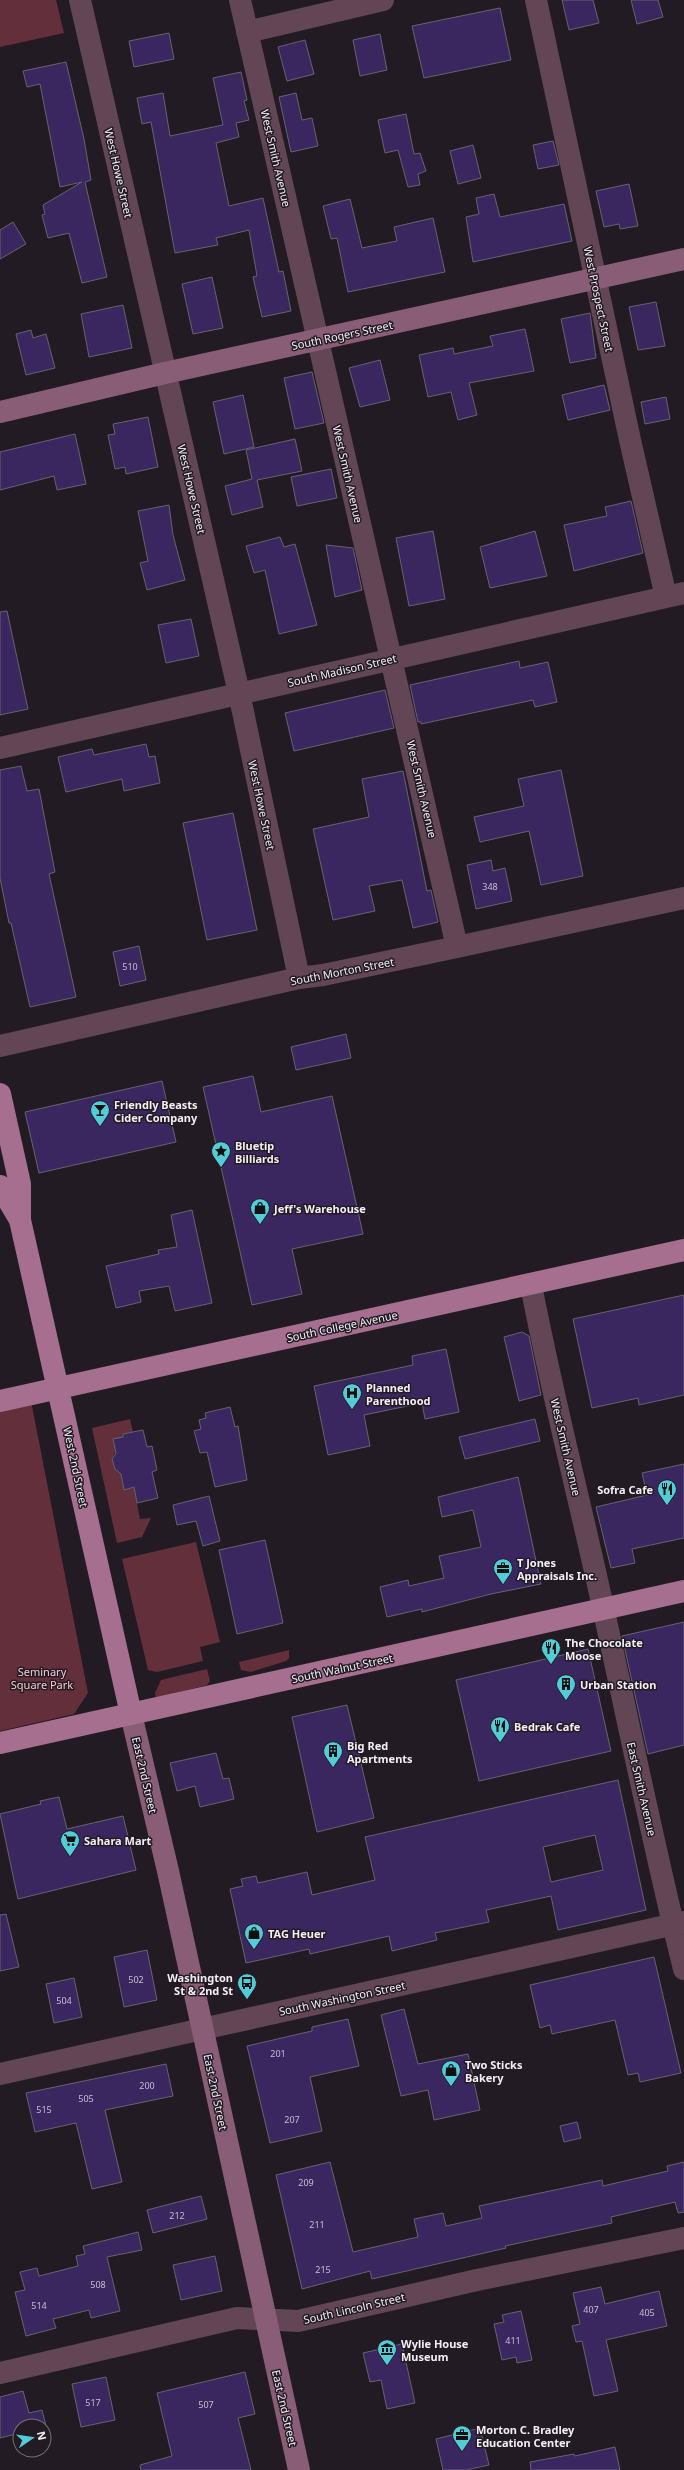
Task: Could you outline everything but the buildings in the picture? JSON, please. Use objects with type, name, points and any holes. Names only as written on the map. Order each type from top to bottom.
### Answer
[{"type":"main road","name":"West 2nd Street","points":[[1,1104],[20,1184],[20,1220],[131,1714]]},
{"type":"main road","name":"West 2nd Street","points":[[0,1186],[20,1220]]},
{"type":"main road","name":"South College Avenue","points":[[0,1401],[684,1250]]},
{"type":"main road","name":"South Walnut Street","points":[[0,1743],[684,1591]]},
{"type":"street","name":"West Howe Street","points":[[80,0],[239,693],[299,978]]},
{"type":"street","name":"West Smith Avenue","points":[[240,0],[457,947]]},
{"type":"street","points":[[247,32],[383,0]]},
{"type":"street","name":"West Prospect Street","points":[[536,0],[595,279],[675,595]]},
{"type":"street","name":"South Rogers Street","points":[[0,412],[165,373],[684,259]]},
{"type":"street","name":"South Madison Street","points":[[0,748],[675,595]]},
{"type":"street","name":"South Morton Street","points":[[0,1046],[299,978],[457,947],[684,898]]},
{"type":"street","name":"West Smith Avenue","points":[[530,1284],[566,1452],[604,1608]]},
{"type":"street","name":"East Smith Avenue","points":[[604,1608],[679,1924],[684,1970]]},
{"type":"street","name":"East 2nd Street","points":[[131,1714],[203,2028],[299,2470]]},
{"type":"street","name":"South Washington Street","points":[[0,2074],[679,1924]]},
{"type":"street","name":"South Lincoln Street","points":[[0,2372],[237,2318],[266,2321],[298,2321],[477,2280],[604,2256],[684,2238]]},
{"type":"green space","points":[[0,0],[56,0],[64,33],[0,47]]},
{"type":"green space","name":"Seminary Square Park","points":[[31,1401],[88,1693],[74,1714],[0,1731],[0,1408]]},
{"type":"green space","points":[[130,1419],[133,1432],[123,1434],[112,1459],[115,1469],[121,1474],[124,1489],[134,1487],[140,1519],[151,1518],[142,1537],[117,1543],[92,1428]]},
{"type":"green space","points":[[196,1542],[220,1642],[200,1647],[203,1661],[157,1672],[148,1670],[122,1559]]},
{"type":"green space","points":[[289,1650],[289,1658],[286,1661],[251,1672],[241,1670],[239,1662]]},
{"type":"green space","points":[[207,1669],[210,1681],[207,1685],[156,1698],[155,1693],[161,1680]]},
{"type":"place","name":"Friendly Beasts Cider Company","points":[[100,1127]]},
{"type":"place","name":"Bluetip Billiards","points":[[221,1168]]},
{"type":"place","name":"Jeff's Warehouse","points":[[260,1225]]},
{"type":"place","name":"Planned Parenthood","points":[[352,1410]]},
{"type":"place","name":"Sofra Cafe","points":[[667,1506]]},
{"type":"place","name":"T Jones Appraisals Inc.","points":[[503,1585]]},
{"type":"place","name":"The Chocolate Moose","points":[[551,1665]]},
{"type":"place","name":"Urban Station","points":[[566,1701]]},
{"type":"place","name":"Bedrak Cafe","points":[[500,1743]]},
{"type":"place","name":"Big Red Apartments","points":[[333,1768]]},
{"type":"place","name":"Sahara Mart","points":[[70,1857]]},
{"type":"place","name":"TAG Heuer","points":[[254,1950]]},
{"type":"place","name":"Washington St & 2nd St","points":[[247,2000]]},
{"type":"place","name":"Two Sticks Bakery","points":[[451,2087]]},
{"type":"place","name":"Wylie House Museum","points":[[387,2366]]},
{"type":"place","name":"Morton C. Bradley Education Center","points":[[462,2452]]}]
